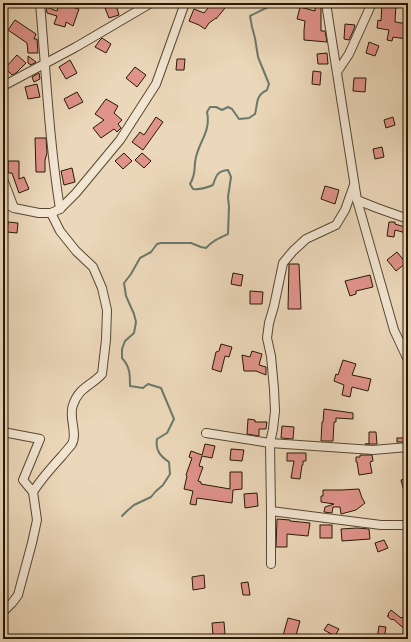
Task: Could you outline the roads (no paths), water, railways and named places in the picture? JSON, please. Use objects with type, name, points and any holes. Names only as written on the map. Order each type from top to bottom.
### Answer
[{"type":"street","points":[[40,3],[46,64],[50,134],[54,174],[60,208]]},
{"type":"street","points":[[3,86],[46,64],[151,3]]},
{"type":"street","points":[[3,203],[14,208],[39,213],[51,213],[60,208],[76,193],[120,140],[156,84],[185,3]]},
{"type":"street","points":[[326,3],[357,200],[394,330],[406,349],[408,360]]},
{"type":"street","points":[[337,72],[349,54],[372,3]]},
{"type":"street","points":[[3,179],[14,208]]},
{"type":"street","points":[[271,564],[270,443],[275,411],[271,356],[267,338],[269,323],[283,263],[306,239],[336,225],[345,210],[354,185]]},
{"type":"street","points":[[357,200],[408,219]]},
{"type":"street","points":[[33,492],[38,483],[73,443],[74,434],[71,414],[72,405],[80,391],[102,374],[106,340],[107,310],[102,288],[93,267],[76,251],[60,231],[51,213]]},
{"type":"street","points":[[3,432],[40,439],[23,480],[33,492],[37,520],[18,595],[3,612]]},
{"type":"street","points":[[206,434],[270,443],[373,450],[408,447]]},
{"type":"street","points":[[271,511],[381,525],[408,525]]},
{"type":"waterway","points":[[122,516],[134,505],[151,497],[163,485],[170,474],[169,462],[159,452],[157,439],[167,433],[174,419],[161,388],[148,384],[143,388],[130,386],[129,371],[127,364],[122,358],[122,349],[125,341],[134,333],[136,322],[126,296],[124,283],[140,258],[151,252],[157,244],[191,243],[206,248],[219,238],[228,234],[228,197],[231,177],[228,170],[219,173],[213,185],[208,187],[193,189],[190,184],[194,173],[198,151],[208,125],[207,112],[210,107],[216,107],[222,110],[228,107],[232,109],[239,119],[249,118],[255,114],[260,95],[267,90],[269,84],[258,57],[250,16],[268,7],[275,6],[278,3]]}]
